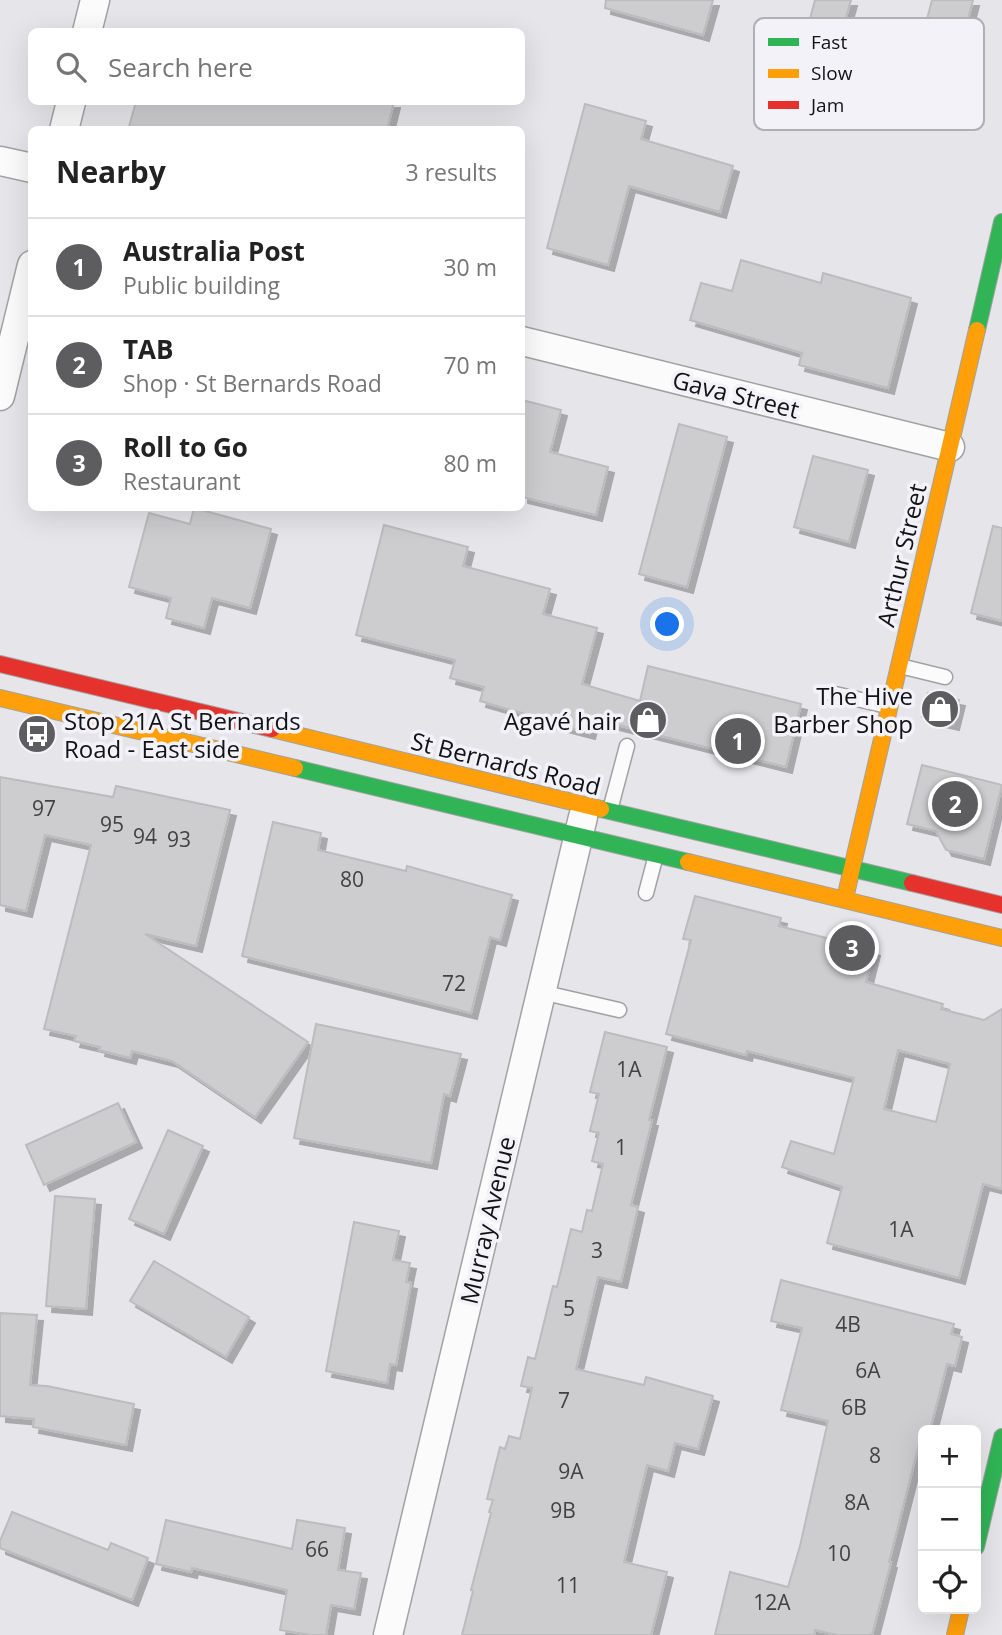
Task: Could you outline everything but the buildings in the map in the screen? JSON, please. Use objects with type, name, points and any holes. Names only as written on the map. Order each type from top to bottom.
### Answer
[{"type":"main road","name":"Arthur Street","points":[[844,900],[1002,222]]},
{"type":"main road","name":"St Bernards Road","points":[[0,664],[1002,905]]},
{"type":"main road","points":[[0,698],[1002,939]]},
{"type":"main road","points":[[981,1526],[1002,1437]]},
{"type":"main road","points":[[955,1635],[960,1614]]},
{"type":"street","points":[[88,28],[95,0]]},
{"type":"street","points":[[65,126],[70,105]]},
{"type":"street","points":[[0,160],[28,167]]},
{"type":"street","points":[[0,396],[28,281]]},
{"type":"street","name":"Gava Street","points":[[525,342],[950,447]]},
{"type":"street","name":"Murray Avenue","points":[[388,1635],[578,836],[597,808]]},
{"type":"lane","points":[[898,666],[945,677]]},
{"type":"lane","points":[[831,693],[889,707]]},
{"type":"lane","points":[[597,808],[627,746]]},
{"type":"lane","points":[[646,893],[656,854]]},
{"type":"lane","points":[[541,992],[619,1010]]},
{"type":"traffic: fast","points":[[977,330],[1002,222]]},
{"type":"traffic: fast","points":[[295,768],[688,862]]},
{"type":"traffic: fast","points":[[601,809],[912,883]]},
{"type":"traffic: fast","points":[[981,1526],[1002,1437]]},
{"type":"traffic: slow","points":[[846,894],[977,330]]},
{"type":"traffic: slow","points":[[0,698],[295,768]]},
{"type":"traffic: slow","points":[[272,729],[601,809]]},
{"type":"traffic: slow","points":[[688,862],[1002,938]]},
{"type":"traffic: slow","points":[[955,1635],[960,1614]]},
{"type":"traffic: jam","points":[[0,664],[272,729]]},
{"type":"traffic: jam","points":[[912,883],[1002,905]]},
{"type":"place","name":"The Hive Barber Shop","points":[[940,709]]},
{"type":"place","name":"Agavé hair","points":[[648,720]]},
{"type":"place","name":"Stop 21A St Bernards Road - East side","points":[[37,734]]},
{"type":"place","name":"Australia Post","points":[[738,741]]},
{"type":"place","name":"TAB","points":[[955,804]]},
{"type":"place","name":"Roll to Go","points":[[852,948]]}]
